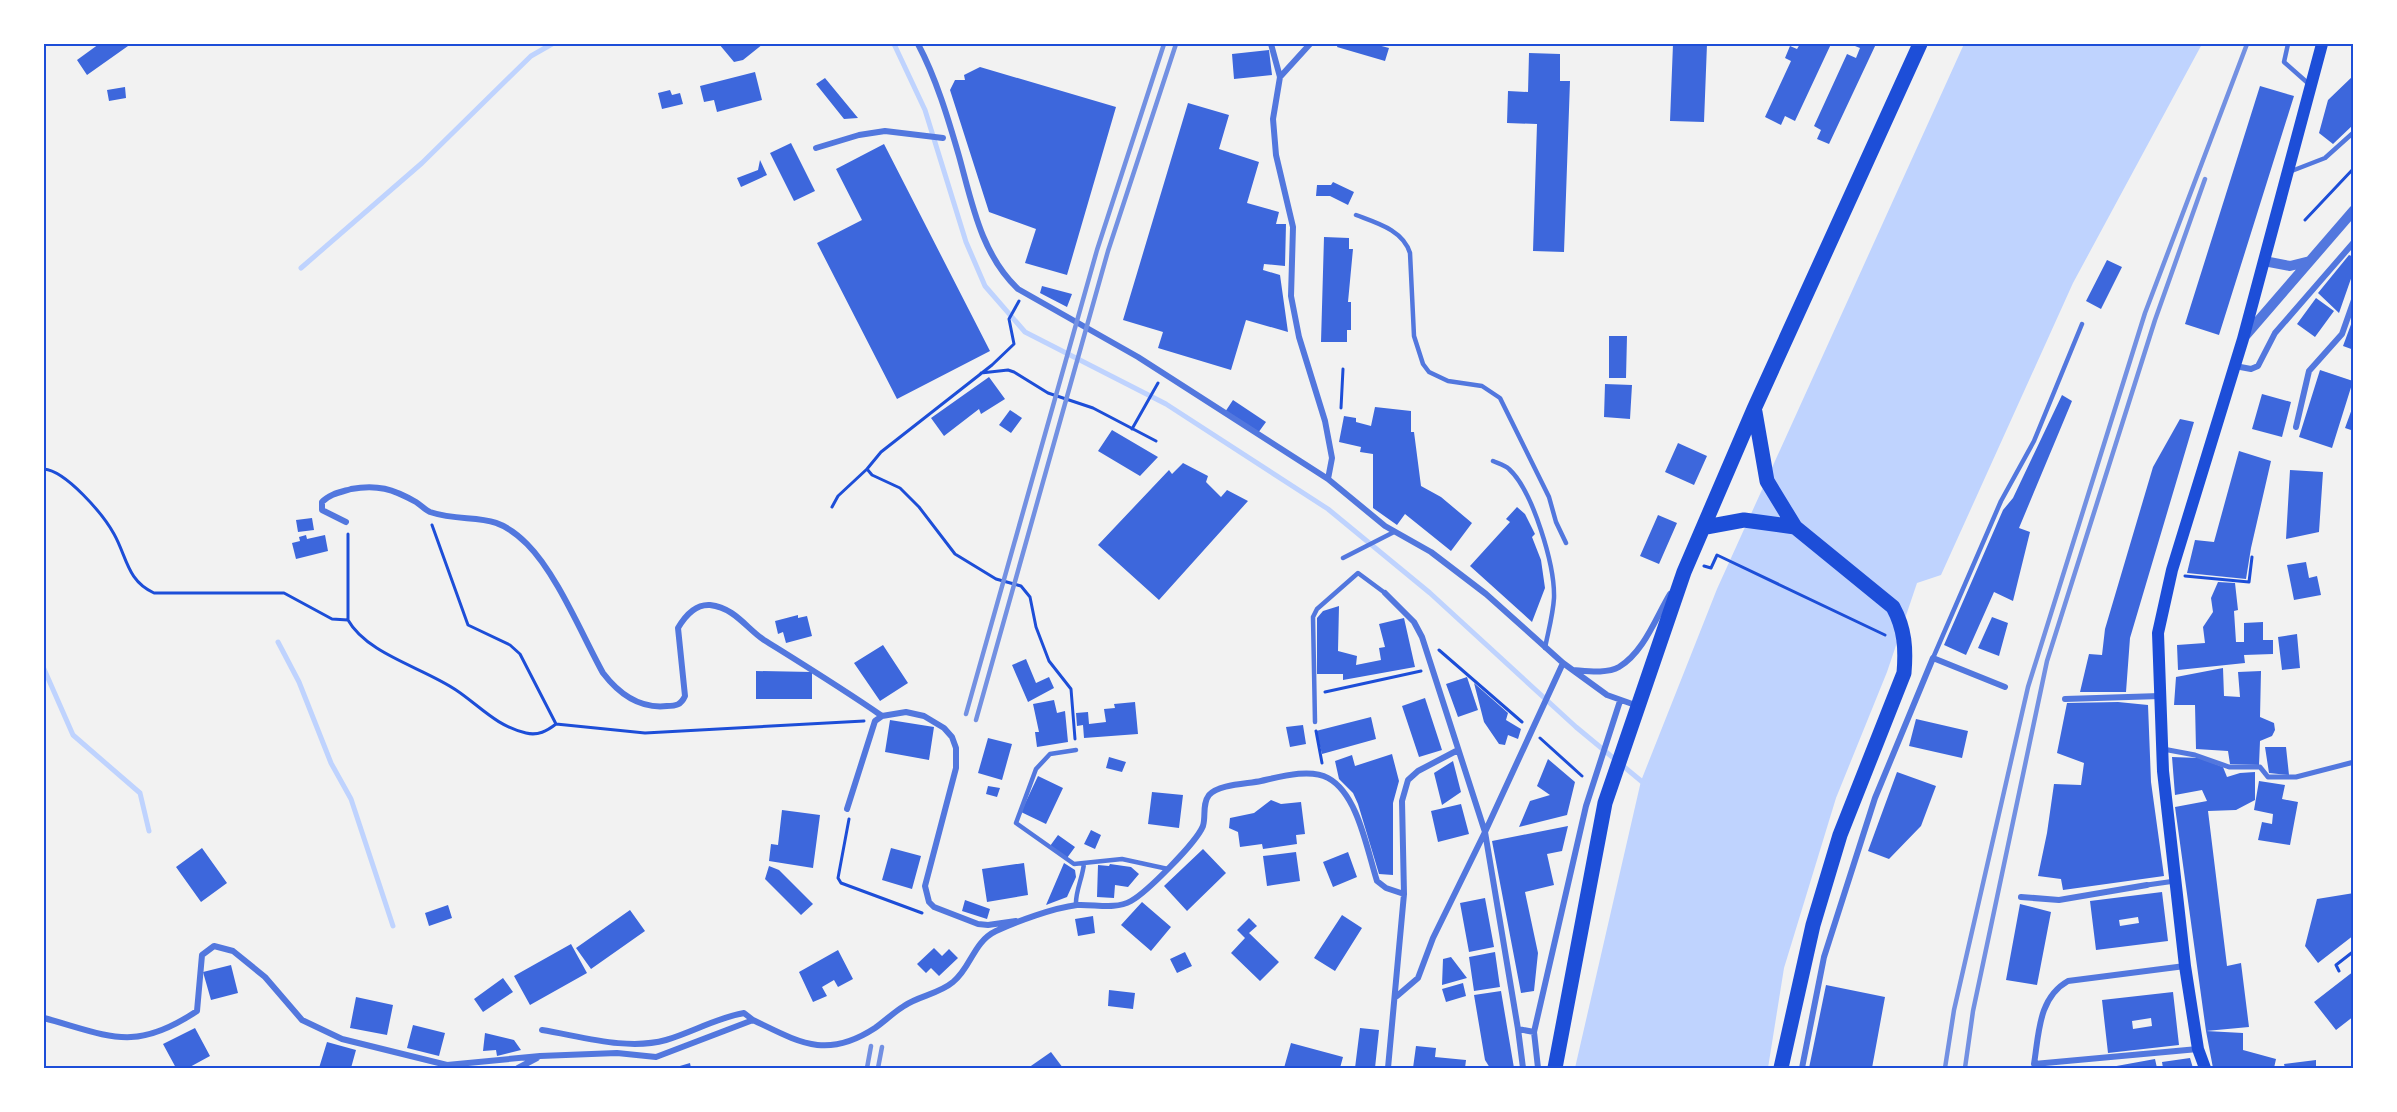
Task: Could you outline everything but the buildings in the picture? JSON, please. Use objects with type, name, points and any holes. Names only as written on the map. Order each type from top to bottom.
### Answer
[{"type":"main road","points":[[1555,1068],[1603,814],[1684,572],[1713,525],[1754,409],[1920,44]]},
{"type":"main road","points":[[2205,1068],[2198,1049],[2175,881],[2162,748],[2158,633],[2172,570],[2243,339],[2322,44]]},
{"type":"main road","points":[[1754,409],[1760,453],[1767,482],[1795,527],[1893,607],[1902,623],[1906,650],[1904,673],[1833,857],[1813,925],[1781,1068]]},
{"type":"main road","points":[[1713,525],[1744,520],[1795,527]]},
{"type":"street","points":[[918,44],[927,60],[955,141],[977,222],[1002,274],[1020,290],[1138,357],[1328,480],[1394,532],[1431,552],[1486,594],[1572,670],[1607,695],[1638,706]]},
{"type":"street","points":[[1271,44],[1280,77],[1274,128],[1279,172],[1293,228],[1291,296],[1299,337],[1325,422],[1332,458],[1328,480]]},
{"type":"street","points":[[1280,77],[1310,44]]},
{"type":"street","points":[[816,148],[859,135],[896,131],[942,138]]},
{"type":"street","points":[[2243,339],[2269,306],[2354,210]]},
{"type":"street","points":[[2235,366],[2251,369],[2258,366],[2275,333],[2354,242]]},
{"type":"street","points":[[2264,261],[2290,266],[2311,261]]},
{"type":"street","points":[[2296,427],[2310,371],[2342,334],[2354,300]]},
{"type":"street","points":[[346,522],[322,510],[322,502],[341,492],[374,486],[389,488],[419,504],[428,512],[476,517],[499,523],[518,534],[543,561],[603,674],[613,686],[639,704],[657,707],[676,706],[682,702],[685,696],[678,628],[696,608],[712,606],[732,612],[762,639],[827,678],[882,716]]},
{"type":"street","points":[[1572,670],[1599,671],[1618,668],[1640,647],[1684,572]]},
{"type":"street","points":[[1385,593],[1414,622],[1422,637],[1485,832],[1523,1068]]},
{"type":"street","points":[[1802,1068],[1824,957],[1875,798],[1933,658],[2005,687]]},
{"type":"street","points":[[1397,996],[1418,978],[1432,938],[1485,832],[1563,663]]},
{"type":"street","points":[[2064,699],[2160,696]]},
{"type":"street","points":[[1538,1068],[1534,1032],[1592,785],[1620,701]]},
{"type":"street","points":[[848,807],[875,721],[882,716],[906,712],[924,716],[944,728],[952,737],[957,748],[956,768],[925,886],[929,902],[934,907],[978,924],[988,925],[1022,920],[1076,905],[1117,906],[1131,901],[1168,870],[1203,826],[1205,802],[1210,794],[1220,789],[1286,775],[1324,776],[1351,801],[1377,881],[1386,888],[1404,894]]},
{"type":"street","points":[[2162,748],[2195,755],[2229,767],[2260,767],[2268,777],[2296,777],[2354,762]]},
{"type":"street","points":[[1388,1068],[1397,996],[1404,894],[1402,801],[1408,780],[1418,771],[1458,750]]},
{"type":"street","points":[[2021,897],[2059,900],[2175,881]]},
{"type":"street","points":[[542,1030],[633,1044],[665,1040],[724,1017],[744,1013],[753,1020],[798,1041],[817,1047],[839,1044],[873,1029],[906,1004],[953,982],[985,937],[1022,920]]},
{"type":"street","points":[[44,1018],[96,1035],[131,1038],[170,1029],[197,1011],[202,955],[214,946],[233,951],[265,977],[302,1020],[342,1039],[447,1065],[540,1056],[617,1053],[656,1057],[753,1020]]},
{"type":"street","points":[[2185,966],[2068,981],[2057,987],[2041,1016],[2034,1064],[2198,1049]]},
{"type":"street","points":[[1518,1029],[1534,1032]]},
{"type":"street","points":[[518,1068],[540,1056]]},
{"type":"lane","points":[[2288,44],[2284,62],[2311,86]]},
{"type":"lane","points":[[2287,173],[2325,158],[2354,132]]},
{"type":"lane","points":[[942,138],[955,141]]},
{"type":"lane","points":[[1356,215],[1386,227],[1408,245],[1414,336],[1423,363],[1429,372],[1448,381],[1482,386],[1500,398],[1549,497],[1556,522],[1566,543]]},
{"type":"lane","points":[[1933,658],[2001,501],[2034,441],[2082,324]]},
{"type":"lane","points":[[1492,461],[1509,469],[1525,493],[1539,523],[1551,572],[1554,598],[1545,648]]},
{"type":"lane","points":[[1343,558],[1394,532]]},
{"type":"lane","points":[[1315,722],[1313,617],[1317,609],[1358,573],[1385,593]]},
{"type":"lane","points":[[1076,750],[1050,754],[1036,769],[1016,823],[1074,864],[1122,859],[1168,870]]},
{"type":"lane","points":[[1076,905],[1075,896],[1083,880],[1084,863]]},
{"type":"path","points":[[2305,220],[2353,168]]},
{"type":"path","points":[[832,507],[838,496],[881,452],[1014,344],[1009,319],[1019,300],[1020,290]]},
{"type":"path","points":[[1341,408],[1343,369]]},
{"type":"path","points":[[981,373],[987,375],[1008,370],[1014,372],[1048,393],[1093,408],[1156,441]]},
{"type":"path","points":[[1132,429],[1158,383]]},
{"type":"path","points":[[867,468],[872,475],[900,488],[919,507],[956,554],[996,579],[1021,586],[1030,597],[1036,627],[1050,661],[1071,689],[1076,750]]},
{"type":"path","points":[[44,469],[63,477],[100,517],[113,533],[140,587],[154,593],[284,593],[332,619],[348,620]]},
{"type":"path","points":[[346,522],[348,531],[348,620],[354,631],[372,645],[457,690],[489,718],[528,734],[545,732],[556,724]]},
{"type":"path","points":[[1711,568],[1717,555],[1722,556],[1894,640]]},
{"type":"path","points":[[2183,575],[2249,582],[2252,556]]},
{"type":"path","points":[[1422,637],[1458,664],[1533,729],[1592,785]]},
{"type":"path","points":[[1314,694],[1432,668]]},
{"type":"path","points":[[1315,722],[1324,776]]},
{"type":"path","points":[[848,807],[851,812],[838,878],[841,883],[929,916]]},
{"type":"path","points":[[2339,971],[2336,965],[2354,951]]},
{"type":"water","points":[[1964,44],[2202,44],[2073,283],[1941,575],[1917,583],[1887,672],[1836,798],[1784,968],[1768,1068],[1575,1068],[1641,781],[1717,589]]},
{"type":"waterway","points":[[301,268],[422,163],[531,56],[552,44]]},
{"type":"waterway","points":[[894,44],[925,110],[966,242],[985,286],[1025,332],[1166,404],[1328,509],[1430,593],[1576,727],[1646,785]]},
{"type":"waterway","points":[[278,642],[299,682],[331,763],[351,799],[393,926]]},
{"type":"waterway","points":[[44,669],[73,735],[140,793],[149,831]]},
{"type":"railway","points":[[966,714],[1097,250],[1164,44]]},
{"type":"railway","points":[[976,720],[1108,251],[1176,44]]},
{"type":"railway","points":[[1945,1068],[1954,1010],[2028,687],[2145,313],[2247,44]]},
{"type":"railway","points":[[1965,1068],[1973,1011],[2047,661],[2155,320],[2205,179]]},
{"type":"railway","points":[[867,1068],[871,1046]]},
{"type":"railway","points":[[878,1068],[882,1047]]}]
